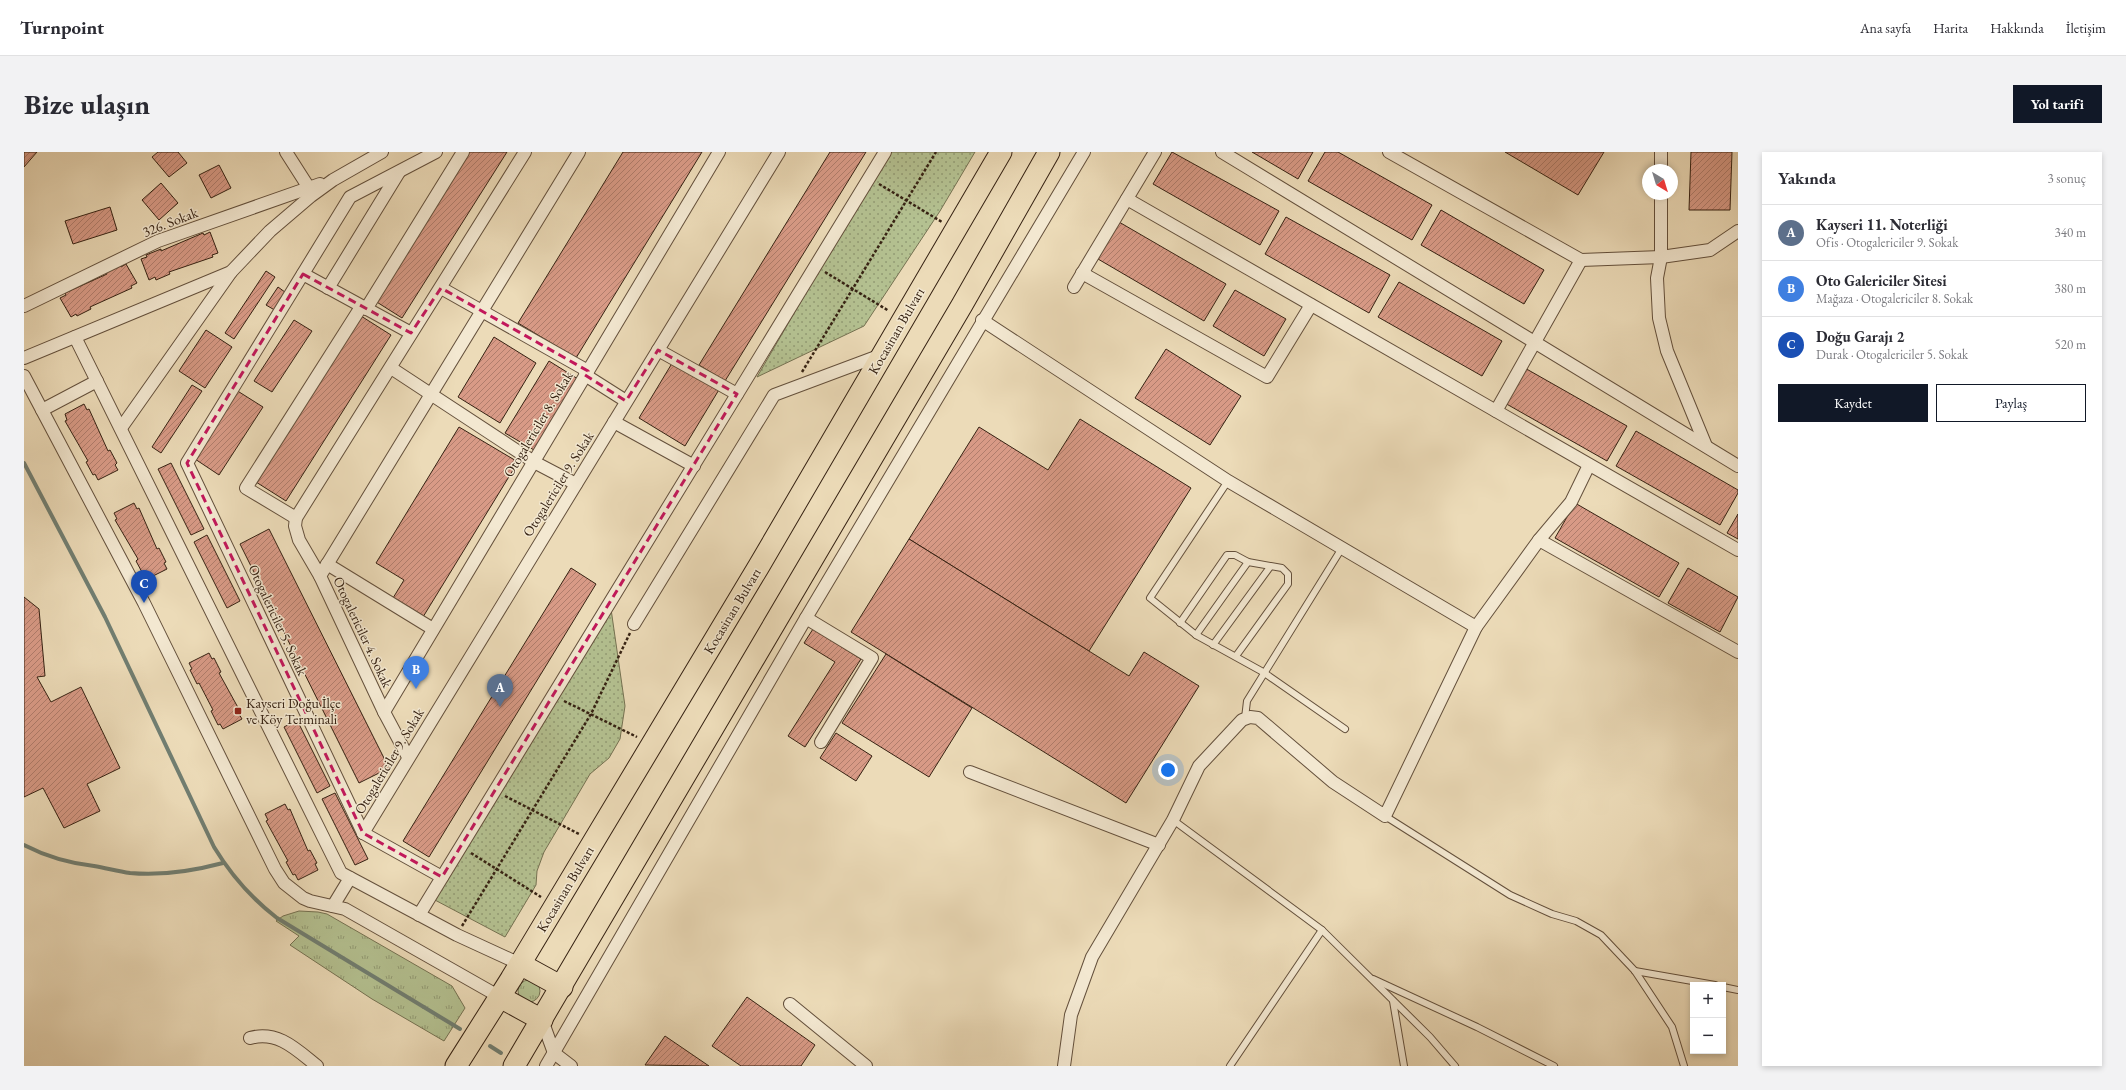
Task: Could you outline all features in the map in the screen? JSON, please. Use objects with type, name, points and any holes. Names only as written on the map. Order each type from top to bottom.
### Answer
[{"type":"highway","name":"Kocasinan Bulvarı","points":[[456,1066],[500,997],[652,744],[1001,152]]},
{"type":"highway","points":[[514,1066],[562,987],[962,305],[1049,152]]},
{"type":"highway","points":[[520,964],[562,987]]},
{"type":"highway","points":[[500,997],[542,1020]]},
{"type":"street","points":[[286,152],[310,188]]},
{"type":"street","points":[[121,428],[231,272],[275,227],[333,180],[382,152]]},
{"type":"street","points":[[410,334],[303,274],[350,197],[436,152]]},
{"type":"street","points":[[463,152],[364,308],[246,488],[296,518],[525,152]]},
{"type":"street","points":[[320,576],[580,152]]},
{"type":"street","name":"Otogalericiler 8. Sokak","points":[[384,712],[719,152]]},
{"type":"street","name":"Otogalericiler 9. Sokak","points":[[363,833],[408,757],[779,152]]},
{"type":"street","points":[[419,915],[885,152]]},
{"type":"street","points":[[546,1066],[806,618],[982,320],[1084,152]]},
{"type":"street","points":[[1074,287],[1155,152]]},
{"type":"street","points":[[1222,152],[1738,466]]},
{"type":"street","points":[[1389,152],[1581,260],[1661,257],[1710,250],[1738,231]]},
{"type":"street","points":[[1661,152],[1661,164]]},
{"type":"street","points":[[328,288],[400,171]]},
{"type":"street","name":"326. Sokak","points":[[24,306],[158,241],[333,180]]},
{"type":"street","points":[[1127,199],[1738,550]]},
{"type":"street","points":[[1661,200],[1661,257],[1657,278],[1659,318],[1667,351],[1706,446]]},
{"type":"street","points":[[1496,412],[1581,260]]},
{"type":"street","points":[[24,358],[231,272]]},
{"type":"street","points":[[1082,273],[1267,377],[1311,305]]},
{"type":"street","name":"Otogalericiler 5. Sokak","points":[[303,274],[187,463],[363,833]]},
{"type":"street","points":[[441,288],[586,373],[626,402]]},
{"type":"street","points":[[982,320],[1228,481],[1476,627]]},
{"type":"street","points":[[75,337],[341,873],[457,935],[520,964]]},
{"type":"street","points":[[658,350],[738,394]]},
{"type":"street","points":[[634,624],[774,395],[882,355]]},
{"type":"street","points":[[391,368],[534,462],[576,484]]},
{"type":"street","points":[[24,376],[144,603],[279,876],[289,888],[303,898],[345,909],[500,997]]},
{"type":"street","points":[[42,410],[97,381]]},
{"type":"street","points":[[614,422],[694,466]]},
{"type":"street","points":[[1064,1066],[1071,1015],[1084,974],[1101,940],[1173,820],[1199,766],[1246,718],[1254,717],[1262,719],[1315,768],[1358,800],[1385,816],[1476,627],[1539,540],[1571,502],[1589,465]]},
{"type":"street","name":"Otogalericiler 4. Sokak","points":[[296,518],[296,533],[299,540],[320,576],[384,712],[408,757]]},
{"type":"street","points":[[1539,540],[1738,652]]},
{"type":"street","points":[[327,564],[433,628]]},
{"type":"street","points":[[806,618],[872,658],[821,742]]},
{"type":"street","points":[[970,772],[1159,845]]},
{"type":"street","points":[[363,833],[442,877]]},
{"type":"street","points":[[333,906],[350,878]]},
{"type":"street","points":[[790,1004],[866,1066]]},
{"type":"street","points":[[542,1020],[554,1053],[571,1066]]},
{"type":"street","points":[[250,1038],[269,1036],[282,1040],[316,1066]]},
{"type":"lane","points":[[1228,481],[1150,598],[1196,635],[1264,672],[1345,729]]},
{"type":"lane","points":[[1246,718],[1247,701],[1342,548]]},
{"type":"lane","points":[[1180,623],[1227,555],[1235,555],[1248,562],[1282,568],[1288,574],[1288,584],[1236,656]]},
{"type":"lane","points":[[1196,635],[1248,562]]},
{"type":"lane","points":[[1213,645],[1270,567]]},
{"type":"lane","points":[[1385,816],[1510,895],[1552,914],[1576,921],[1593,930],[1610,944],[1635,971],[1672,1027],[1684,1066]]},
{"type":"lane","points":[[1173,820],[1322,930],[1430,1037],[1455,1066]]},
{"type":"lane","points":[[1230,1066],[1322,930]]},
{"type":"lane","points":[[1635,971],[1698,982]]},
{"type":"lane","points":[[1368,976],[1478,1027],[1554,1066]]},
{"type":"lane","points":[[1726,988],[1738,990]]},
{"type":"lane","points":[[1393,1001],[1404,1066]]},
{"type":"path","points":[[792,388],[936,152]]},
{"type":"path","points":[[869,178],[956,230]]},
{"type":"path","points":[[816,266],[903,319]]},
{"type":"path","points":[[457,935],[591,714],[634,624]]},
{"type":"path","points":[[553,696],[652,744]]},
{"type":"path","points":[[495,791],[594,841]]},
{"type":"path","points":[[461,846],[555,906]]},
{"type":"highlighted area","points":[[303,274],[411,333],[441,288],[588,371],[585,375],[626,401],[658,350],[737,394],[442,877],[363,833],[187,463]]},
{"type":"green space","points":[[888,152],[975,152],[940,211],[864,326],[757,377]]},
{"type":"green space","points":[[610,602],[625,706],[620,739],[609,758],[590,774],[544,852],[537,871],[536,885],[505,937],[433,899]]},
{"type":"green space","points":[[299,911],[327,914],[452,986],[465,1008],[444,1041],[372,999],[290,945],[299,936],[276,921],[283,916]]},
{"type":"green space","points":[[529,980],[537,983],[540,991],[537,999],[529,1002],[521,999],[518,991],[521,983]]},
{"type":"building","points":[[24,152],[37,152],[24,167]]},
{"type":"building","points":[[158,152],[178,152],[187,163],[169,177],[152,157]]},
{"type":"building","points":[[465,152],[507,152],[402,318],[372,299]]},
{"type":"building","points":[[623,152],[702,152],[576,358],[518,323]]},
{"type":"building","points":[[830,152],[866,152],[725,381],[699,365]]},
{"type":"building","points":[[1172,152],[1279,211],[1260,245],[1153,184]]},
{"type":"building","points":[[1252,152],[1313,152],[1298,179]]},
{"type":"building","points":[[1325,152],[1338,152],[1432,205],[1412,240],[1308,181]]},
{"type":"building","points":[[1505,152],[1604,152],[1578,195]]},
{"type":"building","points":[[1691,152],[1732,152],[1730,210],[1689,210]]},
{"type":"building","points":[[219,165],[231,188],[211,198],[199,175]]},
{"type":"building","points":[[161,183],[178,203],[159,220],[142,200]]},
{"type":"building","points":[[110,207],[117,230],[73,244],[65,221]]},
{"type":"building","points":[[1441,210],[1544,270],[1524,304],[1421,245]]},
{"type":"building","points":[[1286,217],[1390,275],[1369,313],[1265,254]]},
{"type":"building","points":[[1119,222],[1226,284],[1204,321],[1098,259]]},
{"type":"building","points":[[210,232],[218,253],[212,255],[213,257],[169,272],[170,274],[156,280],[155,277],[149,280],[141,259],[147,257],[146,255],[161,249],[161,251],[203,233],[204,235]]},
{"type":"building","points":[[126,264],[137,283],[131,286],[132,288],[90,307],[91,309],[77,316],[76,314],[71,317],[60,298],[66,295],[65,293],[107,274],[106,272],[120,265],[121,267]]},
{"type":"building","points":[[266,271],[275,277],[234,339],[225,333]]},
{"type":"building","points":[[1399,282],[1502,341],[1482,376],[1378,317]]},
{"type":"building","points":[[278,287],[289,295],[278,312],[266,305]]},
{"type":"building","points":[[1235,290],[1286,319],[1264,356],[1213,326]]},
{"type":"building","points":[[361,316],[391,335],[286,501],[256,482]]},
{"type":"building","points":[[294,320],[312,331],[272,392],[254,381]]},
{"type":"building","points":[[206,330],[232,347],[205,388],[179,371]]},
{"type":"building","points":[[494,337],[536,363],[500,423],[458,397]]},
{"type":"building","points":[[1166,349],[1241,396],[1210,445],[1135,398]]},
{"type":"building","points":[[674,360],[720,388],[685,446],[639,418]]},
{"type":"building","points":[[549,361],[578,379],[534,450],[505,433]]},
{"type":"building","points":[[1523,367],[1627,426],[1607,461],[1503,402]]},
{"type":"building","points":[[192,385],[202,391],[161,453],[152,447]]},
{"type":"building","points":[[236,390],[263,407],[219,475],[192,457]]},
{"type":"building","points":[[84,404],[87,410],[89,409],[108,451],[110,450],[117,463],[115,465],[118,470],[98,480],[95,474],[93,475],[86,462],[88,461],[65,421],[67,420],[65,414]]},
{"type":"building","points":[[1080,419],[1191,488],[1089,651],[909,539],[979,427],[1048,470]]},
{"type":"building","points":[[459,427],[518,462],[423,617],[393,598],[404,580],[376,563]]},
{"type":"building","points":[[1636,431],[1738,490],[1738,493],[1720,525],[1616,466]]},
{"type":"building","points":[[171,463],[204,529],[191,535],[158,469]]},
{"type":"building","points":[[134,503],[137,509],[139,508],[157,549],[159,548],[166,562],[164,563],[167,569],[147,579],[136,561],[138,559],[115,520],[117,519],[114,513]]},
{"type":"building","points":[[1575,503],[1679,563],[1659,597],[1555,538]]},
{"type":"building","points":[[1738,514],[1738,539],[1727,533]]},
{"type":"building","points":[[269,529],[389,768],[359,783],[240,544]]},
{"type":"building","points":[[207,535],[240,601],[227,608],[194,542]]},
{"type":"building","points":[[909,539],[1129,676],[1144,652],[1199,686],[1126,803],[851,632]]},
{"type":"building","points":[[571,568],[596,584],[429,857],[403,841]]},
{"type":"building","points":[[1688,568],[1738,597],[1720,632],[1668,603]]},
{"type":"building","points":[[24,597],[39,609],[45,676],[37,677],[51,702],[81,687],[120,768],[87,784],[100,811],[64,828],[43,788],[24,797]]},
{"type":"building","points":[[813,629],[861,659],[805,747],[788,736],[835,662],[804,643]]},
{"type":"building","points":[[209,653],[212,659],[214,658],[221,672],[219,673],[241,713],[239,714],[242,719],[223,729],[220,724],[218,725],[211,711],[213,710],[199,683],[197,684],[190,670],[192,669],[189,663]]},
{"type":"building","points":[[886,654],[972,708],[929,777],[842,723]]},
{"type":"building","points":[[297,720],[330,786],[317,793],[284,727]]},
{"type":"building","points":[[836,733],[872,756],[856,781],[820,758]]},
{"type":"building","points":[[335,793],[368,859],[355,865],[322,799]]},
{"type":"building","points":[[285,804],[288,810],[290,809],[308,851],[310,850],[317,863],[315,864],[318,870],[298,880],[295,874],[293,875],[286,862],[288,861],[266,821],[268,820],[265,814]]},
{"type":"building","points":[[747,997],[815,1045],[801,1066],[741,1066],[712,1046]]},
{"type":"building","points":[[665,1036],[709,1066],[645,1065]]},
{"type":"waterway","points":[[24,463],[105,617],[214,847],[227,867],[250,894],[277,918],[460,1029]]},
{"type":"waterway","points":[[24,845],[41,853],[66,861],[130,873],[154,874],[177,872],[223,863]]},
{"type":"waterway","points":[[490,1046],[501,1053]]},
{"type":"place","name":"Doğu Garajı 2","points":[[144,603]]},
{"type":"place","name":"Oto Galericiler Sitesi","points":[[416,689]]},
{"type":"place","name":"Kayseri 11. Noterliği","points":[[500,707]]},
{"type":"place","name":"Kayseri Doğu İlçe ve Köy Terminali","points":[[238,711]]}]
